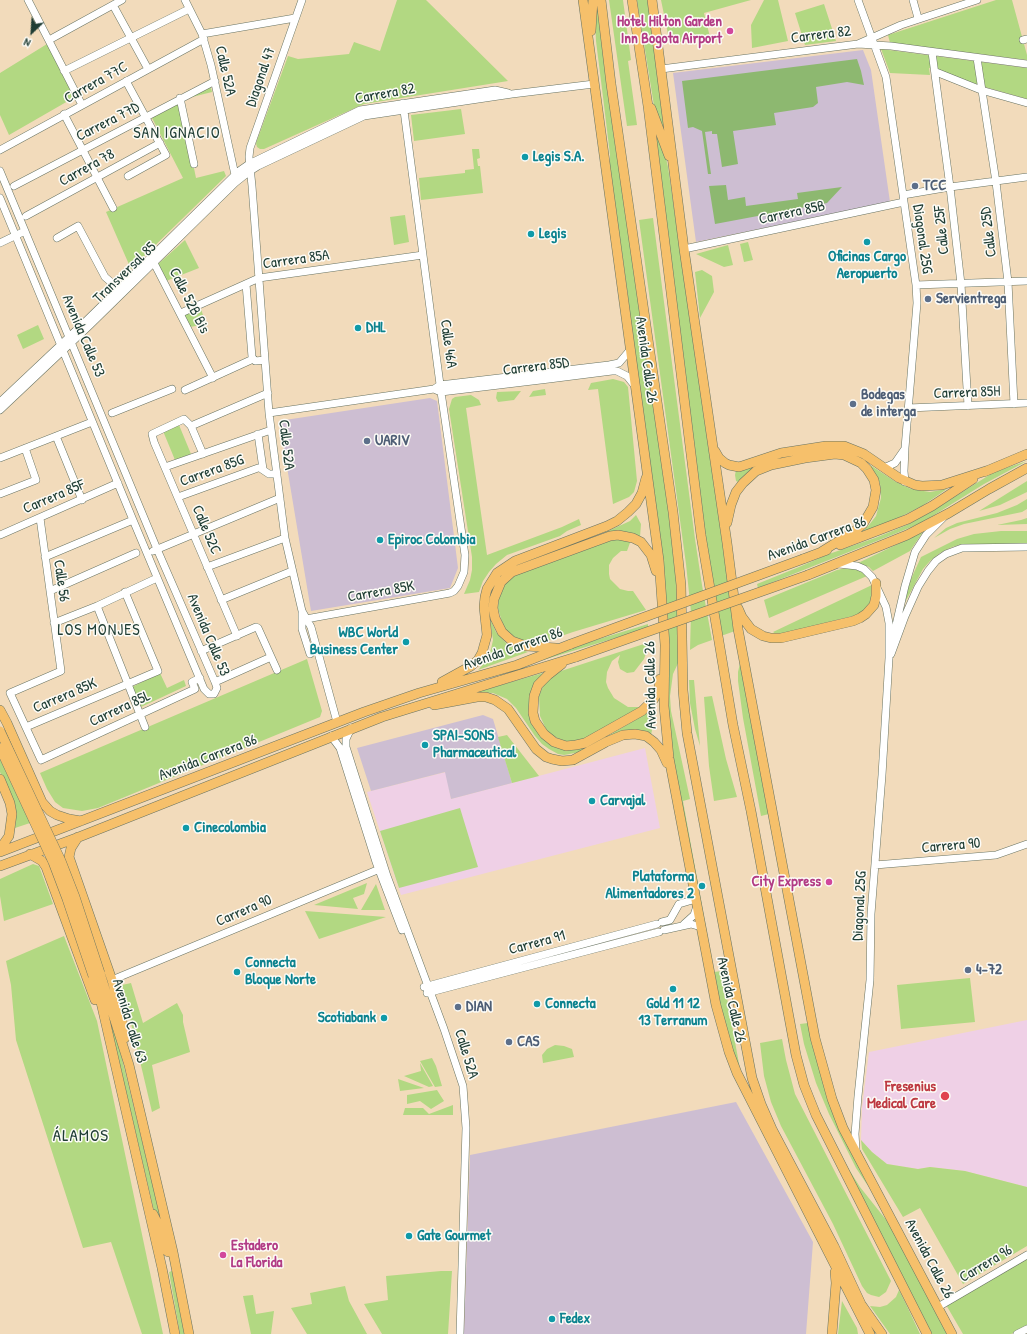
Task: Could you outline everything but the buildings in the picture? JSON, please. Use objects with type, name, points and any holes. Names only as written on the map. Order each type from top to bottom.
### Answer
[{"type":"main road","name":"Avenida Calle 26","points":[[583,0],[660,560],[665,645],[664,706],[672,778],[716,1005],[729,1052],[737,1073],[870,1334]]},
{"type":"main road","points":[[590,52],[593,0]]},
{"type":"main road","name":"Avenida Calle 26","points":[[601,0],[611,84],[673,512],[680,570],[684,700],[687,733],[752,1078],[772,1130],[834,1246],[861,1304],[882,1334]]},
{"type":"main road","points":[[632,0],[645,84],[701,535],[733,725],[751,811],[796,1055],[804,1084],[816,1115],[927,1334]]},
{"type":"main road","name":"Avenida Calle 26","points":[[652,0],[684,249],[743,659],[815,1038],[832,1099],[843,1128],[952,1334]]},
{"type":"main road","points":[[645,84],[650,104],[671,162],[677,192]]},
{"type":"main road","points":[[713,448],[724,463],[739,467],[781,453],[826,446],[844,446],[864,454],[906,482],[922,486],[936,486],[989,470]]},
{"type":"main road","points":[[727,543],[728,515],[733,497],[740,486],[756,472],[771,465],[805,458],[835,454],[844,455],[854,458],[861,463],[874,480],[876,490],[873,507],[863,524],[855,531],[821,552]]},
{"type":"main road","name":"Avenida Carrera 86","points":[[0,852],[337,722],[419,693],[516,665],[908,519],[932,506],[969,481],[989,470],[1027,454]]},
{"type":"main road","name":"Avenida Carrera 86","points":[[0,866],[403,709],[572,658],[838,564],[907,535],[949,513],[1027,468]]},
{"type":"main road","points":[[419,693],[456,675],[478,660],[487,635],[484,607],[485,597],[487,589],[497,573],[515,561],[617,521],[628,512],[638,500],[646,483],[648,471]]},
{"type":"main road","points":[[560,648],[526,646],[512,641],[502,632],[495,618],[493,608],[494,599],[501,582],[512,572],[610,536],[626,536],[641,542],[647,548],[654,561],[662,594]]},
{"type":"main road","points":[[734,593],[742,617],[751,630],[763,636],[781,638],[860,618],[874,605],[876,583]]},
{"type":"main road","points":[[572,658],[548,675],[538,685],[534,696],[533,713],[539,728],[554,742],[566,746],[585,743],[630,719],[651,703],[659,688],[665,645]]},
{"type":"main road","points":[[403,709],[477,697],[490,698],[499,702],[508,709],[531,743],[541,753],[552,759],[562,761],[573,760],[606,742],[623,735],[641,735],[651,739],[658,745],[672,778]]},
{"type":"main road","points":[[0,710],[42,802],[50,811],[57,815],[68,819],[82,821]]},
{"type":"main road","name":"Avenida Calle 63","points":[[0,731],[61,861],[75,897],[96,975],[106,1027],[169,1298],[175,1334]]},
{"type":"main road","name":"Avenida Calle 63","points":[[0,748],[53,862],[128,1065],[173,1252],[189,1334]]},
{"type":"main road","points":[[0,779],[10,803],[12,814],[9,836],[0,849]]},
{"type":"main road","points":[[79,836],[71,848],[68,857],[112,980],[123,1023],[128,1065]]},
{"type":"main road","points":[[30,854],[42,861],[46,867],[89,987],[106,1027]]},
{"type":"main road","points":[[148,1206],[159,1226],[165,1249],[168,1252],[173,1252]]},
{"type":"main road","points":[[832,1261],[836,1283],[832,1334]]},
{"type":"street","points":[[28,0],[82,105]]},
{"type":"street","points":[[49,40],[122,0]]},
{"type":"street","name":"Calle 52A","points":[[184,0],[203,36],[215,81],[235,176]]},
{"type":"street","name":"Diagonal 47","points":[[250,167],[248,157],[250,148],[302,0]]},
{"type":"street","name":"Diagonal 25G","points":[[858,0],[886,77],[916,285],[916,303],[905,448],[904,474],[906,482]]},
{"type":"street","points":[[913,0],[918,18]]},
{"type":"street","name":"Carrera 82","points":[[661,69],[858,44],[889,29],[918,18],[977,0]]},
{"type":"street","points":[[113,4],[148,69]]},
{"type":"street","points":[[64,71],[189,9]]},
{"type":"street","name":"Carrera 77C","points":[[0,150],[148,69],[203,36],[295,18]]},
{"type":"street","points":[[858,44],[1027,64]]},
{"type":"street","name":"Calle 25F","points":[[932,52],[936,72],[961,284],[968,406]]},
{"type":"street","name":"Calle 25D","points":[[977,58],[996,182],[1008,282],[1014,404]]},
{"type":"street","points":[[936,72],[981,90],[1027,103]]},
{"type":"street","points":[[126,81],[166,155],[128,176]]},
{"type":"street","name":"Carrera 77D","points":[[14,186],[215,81]]},
{"type":"street","name":"Carrera 82","points":[[250,167],[350,113],[367,108],[403,107],[495,90],[512,94],[594,84]]},
{"type":"street","points":[[180,98],[194,164]]},
{"type":"street","name":"Calle 46A","points":[[403,107],[423,255],[438,389],[465,556],[464,572],[458,586]]},
{"type":"street","points":[[64,114],[113,208]]},
{"type":"street","name":"Carrera 78","points":[[26,216],[160,143]]},
{"type":"street","name":"Calle 52A","points":[[250,167],[269,413],[285,538],[302,611],[310,627],[337,722]]},
{"type":"street","name":"Transversal 85","points":[[0,410],[235,176],[250,167]]},
{"type":"street","name":"Transversal 85","points":[[70,340],[119,289],[128,284],[154,263],[250,167]]},
{"type":"street","name":"Avenida Calle 53","points":[[0,171],[157,549],[215,682],[217,688],[214,694],[209,694],[204,689],[0,198]]},
{"type":"street","name":"Carrera 85B","points":[[684,249],[950,187],[1027,177]]},
{"type":"street","points":[[57,238],[78,226],[105,277],[119,289]]},
{"type":"street","points":[[0,242],[25,231]]},
{"type":"street","name":"Carrera 85A","points":[[181,313],[259,278],[423,255]]},
{"type":"street","name":"Calle 52B Bis","points":[[154,263],[213,378]]},
{"type":"street","points":[[916,285],[1027,281]]},
{"type":"street","points":[[246,284],[253,359]]},
{"type":"street","name":"Transversal 85","points":[[0,402],[62,348]]},
{"type":"street","name":"Carrera 85D","points":[[269,413],[609,365],[619,363],[630,350]]},
{"type":"street","points":[[185,390],[253,359],[255,361],[265,360]]},
{"type":"street","name":"Carrera 85D","points":[[438,389],[550,380],[612,371],[617,371],[627,376],[636,387]]},
{"type":"street","points":[[112,413],[172,389]]},
{"type":"street","points":[[203,454],[191,426],[268,393]]},
{"type":"street","name":"Carrera 85H","points":[[908,408],[1027,403]]},
{"type":"street","name":"Calle 52C","points":[[191,426],[183,419],[152,434],[154,442],[237,636]]},
{"type":"street","points":[[0,458],[92,422]]},
{"type":"street","points":[[165,467],[271,430]]},
{"type":"street","points":[[258,434],[263,469]]},
{"type":"street","points":[[56,436],[82,500]]},
{"type":"street","points":[[0,494],[36,480],[25,448]]},
{"type":"street","points":[[884,468],[895,463],[905,448]]},
{"type":"street","name":"Carrera 85G","points":[[178,497],[258,468],[263,469],[269,474],[277,474]]},
{"type":"street","name":"Carrera 85F","points":[[0,535],[118,483]]},
{"type":"street","points":[[147,554],[280,498]]},
{"type":"street","name":"Diagonal 25G","points":[[889,658],[913,558],[926,535],[949,513]]},
{"type":"street","name":"Calle 56","points":[[26,727],[10,693],[61,671],[40,518]]},
{"type":"street","points":[[45,557],[133,520]]},
{"type":"street","points":[[208,567],[285,538]]},
{"type":"street","points":[[889,658],[913,597],[928,571],[936,561],[946,554],[962,548],[1027,547]]},
{"type":"street","points":[[50,591],[136,553]]},
{"type":"street","name":"Diagonal 25G","points":[[838,564],[857,566],[864,569],[872,577],[886,607],[889,618],[889,658],[871,914],[870,980],[858,1096],[855,1134],[856,1154]]},
{"type":"street","points":[[222,600],[292,571]]},
{"type":"street","points":[[54,623],[97,606],[157,578]]},
{"type":"street","name":"Carrera 85K","points":[[306,619],[450,593],[458,586]]},
{"type":"street","name":"Carrera 85K","points":[[26,727],[158,671],[125,592]]},
{"type":"street","points":[[97,606],[145,727]]},
{"type":"street","points":[[302,611],[302,629],[310,654]]},
{"type":"street","points":[[201,651],[258,628],[260,629],[277,670]]},
{"type":"street","points":[[215,682],[271,657]]},
{"type":"street","name":"Carrera 85L","points":[[26,727],[41,760],[195,689],[192,682],[200,678]]},
{"type":"street","name":"Calle 52A","points":[[351,728],[346,739],[346,748],[382,868]]},
{"type":"street","name":"Calle 52A","points":[[331,736],[340,748],[382,868],[463,1086],[466,1128],[460,1334]]},
{"type":"street","name":"Carrera 90","points":[[875,865],[996,855],[1027,844]]},
{"type":"street","name":"Carrera 90","points":[[112,980],[382,868]]},
{"type":"street","points":[[672,928],[670,920],[679,904],[696,902],[694,915],[681,926]]},
{"type":"street","name":"Carrera 91","points":[[427,989],[670,920]]},
{"type":"street","name":"Carrera 91","points":[[427,989],[672,928],[693,924],[701,926]]},
{"type":"street","name":"Calle 52A","points":[[427,989],[456,1071],[462,1107],[462,1157],[456,1334]]},
{"type":"street","name":"Carrera 96","points":[[938,1307],[1027,1255]]},
{"type":"street","points":[[1017,1334],[1027,1329]]},
{"type":"shaded area","points":[[863,50],[871,70],[890,202],[696,242],[673,73]]},
{"type":"shaded area","points":[[430,398],[437,401],[458,568],[450,588],[311,611],[280,425],[285,420]]},
{"type":"shaded area","points":[[483,715],[493,719],[512,783],[451,799],[445,772],[371,791],[357,748]]},
{"type":"shaded area","name":"Carvajal","points":[[645,748],[660,828],[401,895],[367,792],[446,772],[451,799]]},
{"type":"shaded area","name":"Fresenius Medical Care","points":[[1027,1020],[1027,1187],[965,1171],[930,1167],[918,1169],[887,1164],[872,1152],[861,1140],[862,1108],[869,1052]]},
{"type":"shaded area","points":[[736,1102],[813,1242],[806,1334],[464,1334],[470,1155]]},
{"type":"green space","points":[[397,0],[426,0],[508,81],[364,104],[264,149],[257,147],[256,143],[288,56],[298,59],[349,54],[354,42],[380,51]]},
{"type":"green space","points":[[609,0],[623,0],[631,60],[628,61],[637,125],[627,126]]},
{"type":"green space","points":[[637,0],[649,0],[667,141],[655,112]]},
{"type":"green space","points":[[661,0],[751,0],[704,13],[710,37],[670,44]]},
{"type":"green space","points":[[764,0],[778,0],[788,41],[752,48],[751,25]]},
{"type":"green space","points":[[996,0],[1012,0],[1027,55],[1027,60],[890,43],[888,35]]},
{"type":"green space","points":[[597,1],[656,410],[676,567],[680,659],[673,674],[670,696],[671,711],[690,799],[683,801],[714,972],[722,971],[742,1080],[721,1015],[672,757],[667,709],[668,641],[627,289],[610,169],[610,155],[596,41],[595,21]]},
{"type":"green space","points":[[824,4],[836,41],[805,45],[795,13]]},
{"type":"green space","points":[[47,44],[75,97],[9,135],[0,115],[0,73]]},
{"type":"green space","points":[[881,49],[1027,68],[1027,99],[985,87],[929,68],[930,75],[890,73]]},
{"type":"green space","points":[[857,59],[864,85],[847,82],[816,87],[818,103],[813,107],[774,113],[776,125],[733,131],[738,164],[722,167],[717,134],[712,134],[712,131],[705,132],[711,174],[708,174],[702,131],[693,127],[688,128],[682,81]]},
{"type":"green space","points":[[210,84],[212,92],[180,100],[196,178],[224,171],[226,176],[131,269],[106,212],[183,178],[151,116],[180,99]]},
{"type":"green space","points":[[461,109],[465,134],[414,141],[411,115]]},
{"type":"green space","points":[[652,120],[664,149],[668,167],[735,631],[721,636],[711,582]]},
{"type":"green space","points":[[472,149],[479,149],[480,158],[477,159],[478,166],[480,166],[483,193],[421,200],[419,178],[465,173],[465,170],[474,169]]},
{"type":"green space","points":[[726,185],[728,200],[745,197],[746,206],[798,199],[797,193],[842,187],[827,203],[715,224],[709,186]]},
{"type":"green space","points":[[405,215],[409,242],[394,245],[390,217]]},
{"type":"green space","points":[[653,218],[695,539],[712,640],[698,645],[690,650],[691,612],[686,564],[639,220]]},
{"type":"green space","points":[[185,240],[199,268],[166,281],[157,265]]},
{"type":"green space","points":[[748,242],[753,260],[744,262],[740,244]]},
{"type":"green space","points":[[728,245],[733,265],[724,267],[696,254]]},
{"type":"green space","points":[[702,270],[712,276],[714,292],[700,318],[695,272]]},
{"type":"green space","points":[[199,303],[206,324],[190,327],[181,311]]},
{"type":"green space","points":[[38,325],[44,339],[23,349],[17,335]]},
{"type":"green space","points":[[613,379],[624,382],[628,387],[637,481],[634,492],[629,497],[613,504],[598,389],[588,390],[591,383]]},
{"type":"green space","points":[[545,389],[546,395],[529,397],[533,391]]},
{"type":"green space","points":[[521,391],[514,400],[498,402],[496,398],[497,392]]},
{"type":"green space","points":[[471,395],[479,400],[481,405],[466,408],[487,555],[562,527],[579,519],[581,525],[560,536],[507,555],[489,572],[483,581],[479,592],[464,594],[470,580],[472,557],[449,409],[452,399],[455,397]]},
{"type":"green space","points":[[179,425],[191,454],[175,460],[163,431]]},
{"type":"green space","points":[[1027,461],[984,484],[923,522],[758,588],[757,584],[829,554],[907,525],[934,510],[994,472]]},
{"type":"green space","points":[[870,465],[896,482],[911,489],[930,492],[947,489],[922,506],[886,524],[860,534],[876,516],[881,498],[880,483]]},
{"type":"green space","points":[[751,467],[752,470],[738,482],[736,481],[736,470]]},
{"type":"green space","points":[[1027,481],[1027,492],[1000,505],[979,511]]},
{"type":"green space","points":[[1027,499],[1027,509],[1022,512],[964,524],[950,529],[934,538],[946,528],[957,523],[997,513],[1017,505]]},
{"type":"green space","points":[[636,515],[641,524],[640,537],[623,532],[604,533],[630,521]]},
{"type":"green space","points":[[1027,518],[1027,524],[997,525],[1021,520]]},
{"type":"green space","points":[[1001,531],[1027,531],[1027,544],[963,544],[952,547],[940,553],[923,569],[902,608],[911,579],[921,557],[957,539],[974,534]]},
{"type":"green space","points":[[923,532],[910,551],[873,571],[869,567],[858,563]]},
{"type":"green space","points":[[608,538],[631,540],[627,551],[621,551],[613,558],[609,565],[610,579],[620,589],[633,591],[646,610],[541,643],[524,642],[509,633],[503,626],[498,608],[499,594],[508,578]]},
{"type":"green space","points":[[846,568],[857,569],[867,576],[769,618],[764,600],[837,570]]},
{"type":"green space","points":[[872,585],[873,590],[871,604],[861,614],[777,635],[773,632]]},
{"type":"green space","points":[[490,619],[496,632],[507,644],[528,652],[478,670],[487,660],[491,649],[493,640]]},
{"type":"green space","points":[[648,624],[648,628],[530,664],[583,644]]},
{"type":"green space","points":[[650,642],[644,659],[634,672],[627,673],[620,669],[618,662],[620,655],[612,661],[607,672],[606,682],[614,698],[628,707],[640,707],[579,742],[564,741],[551,735],[546,729],[540,716],[539,696],[544,684],[558,672]]},
{"type":"green space","points":[[307,659],[322,711],[320,717],[98,808],[82,811],[63,808],[55,802],[47,789],[40,773]]},
{"type":"green space","points":[[740,663],[812,1030],[851,1151],[868,1186],[856,1168],[829,1114],[816,1083],[804,1044],[800,1024],[808,1023],[769,814],[761,816],[743,718],[738,681]]},
{"type":"green space","points":[[160,673],[167,688],[184,680],[186,686],[141,707],[132,687]]},
{"type":"green space","points":[[543,673],[538,679],[536,729],[573,749],[590,747],[580,752],[564,755],[558,754],[542,744],[516,708],[507,699],[493,693],[476,692]]},
{"type":"green space","points":[[689,680],[694,680],[700,746],[690,703]]},
{"type":"green space","points":[[712,696],[726,759],[737,797],[714,801],[709,766],[704,697]]},
{"type":"green space","points":[[649,712],[653,725],[651,735],[636,730],[627,730],[608,736]]},
{"type":"green space","points":[[507,735],[539,776],[512,783],[498,737]]},
{"type":"green space","points":[[0,759],[30,823],[15,828],[16,820],[13,806],[0,772]]},
{"type":"green space","points":[[460,808],[478,867],[399,888],[380,831]]},
{"type":"green space","points":[[33,864],[39,866],[53,904],[4,921],[0,896],[0,879]]},
{"type":"green space","points":[[367,883],[364,894],[353,898],[358,909],[314,905]]},
{"type":"green space","points":[[376,884],[385,910],[361,910]]},
{"type":"green space","points":[[305,911],[386,917],[319,939]]},
{"type":"green space","points":[[64,936],[97,1021],[163,1334],[142,1334],[111,1242],[83,1248],[16,1040],[11,985],[6,961]]},
{"type":"green space","points":[[970,978],[975,1022],[901,1029],[897,985]]},
{"type":"green space","points":[[131,983],[143,1023],[177,1003],[183,1015],[183,1022],[190,1052],[152,1065],[160,1108],[152,1112],[122,985]]},
{"type":"green space","points":[[101,985],[124,1067],[168,1248],[155,1215]]},
{"type":"green space","points":[[782,1039],[795,1094],[891,1281],[886,1292],[879,1297],[867,1293],[862,1286],[833,1224],[781,1126],[771,1102],[764,1076],[760,1043]]},
{"type":"green space","points":[[555,1045],[572,1049],[574,1057],[543,1063],[542,1055],[547,1049]]},
{"type":"green space","points":[[432,1058],[442,1086],[435,1087],[420,1061]]},
{"type":"green space","points":[[420,1063],[433,1086],[429,1087],[404,1076],[421,1071]]},
{"type":"green space","points":[[398,1079],[424,1088],[400,1091]]},
{"type":"green space","points":[[437,1090],[444,1101],[431,1109],[420,1101],[407,1104],[407,1095]]},
{"type":"green space","points":[[453,1105],[453,1115],[403,1115],[405,1108],[423,1108],[429,1114]]},
{"type":"green space","points":[[861,1140],[872,1152],[887,1164],[918,1169],[930,1167],[965,1171],[1027,1187],[1027,1246],[963,1284],[920,1208],[903,1217],[862,1149]]},
{"type":"green space","points":[[843,1160],[860,1187],[891,1226],[948,1334],[932,1334]]},
{"type":"green space","points":[[1027,1255],[1027,1327],[1011,1334],[963,1334],[945,1303]]},
{"type":"green space","points":[[172,1271],[185,1334],[180,1334],[169,1272]]},
{"type":"green space","points":[[452,1271],[448,1334],[382,1334],[364,1304],[388,1300],[386,1276]]},
{"type":"green space","points":[[345,1286],[349,1301],[367,1334],[307,1334],[291,1308],[312,1304],[310,1293]]},
{"type":"green space","points":[[899,1290],[920,1334],[890,1334],[870,1306],[880,1307],[887,1305],[896,1297]]},
{"type":"green space","points":[[253,1295],[256,1314],[274,1311],[271,1334],[251,1334],[243,1296]]},
{"type":"green space","points":[[842,1301],[857,1328],[858,1334],[838,1334]]},
{"type":"place","name":"Hotel Hilton Garden Inn Bogota Airport","points":[[730,31]]},
{"type":"place","name":"Legis S.A.","points":[[525,157]]},
{"type":"place","name":"TCC","points":[[915,186]]},
{"type":"place","name":"Legis","points":[[531,234]]},
{"type":"place","name":"Oficinas Cargo Aeropuerto","points":[[867,242]]},
{"type":"place","name":"Servientrega","points":[[928,299]]},
{"type":"place","name":"DHL","points":[[358,328]]},
{"type":"place","name":"Bodegas de interga","points":[[853,404]]},
{"type":"place","name":"UARIV","points":[[367,441]]},
{"type":"place","name":"Epiroc Colombia","points":[[380,540]]},
{"type":"place","name":"WBC World Business Center","points":[[406,642]]},
{"type":"place","name":"SPAI-SONS Pharmaceutical","points":[[425,745]]},
{"type":"place","name":"Carvajal","points":[[592,801]]},
{"type":"place","name":"Cinecolombia","points":[[186,828]]},
{"type":"place","name":"City Express","points":[[829,882]]},
{"type":"place","name":"Plataforma Alimentadores 2","points":[[702,886]]},
{"type":"place","name":"4-72","points":[[968,970]]},
{"type":"place","name":"Connecta Bloque Norte","points":[[237,972]]},
{"type":"place","name":"Gold 11 12 13 Terranum","points":[[673,989]]},
{"type":"place","name":"Connecta","points":[[537,1004]]},
{"type":"place","name":"DIAN","points":[[458,1007]]},
{"type":"place","name":"Scotiabank","points":[[384,1018]]},
{"type":"place","name":"CAS","points":[[509,1042]]},
{"type":"place","name":"Fresenius Medical Care","points":[[945,1096]]},
{"type":"place","name":"Gate Gourmet","points":[[409,1236]]},
{"type":"place","name":"Estadero La Florida","points":[[223,1255]]},
{"type":"place","name":"Fedex","points":[[552,1319]]},
{"type":"district","name":"SAN IGNACIO","points":[[177,134]]},
{"type":"district","name":"LOS MONJES","points":[[99,631]]},
{"type":"district","name":"ÁLAMOS","points":[[81,1136]]}]
